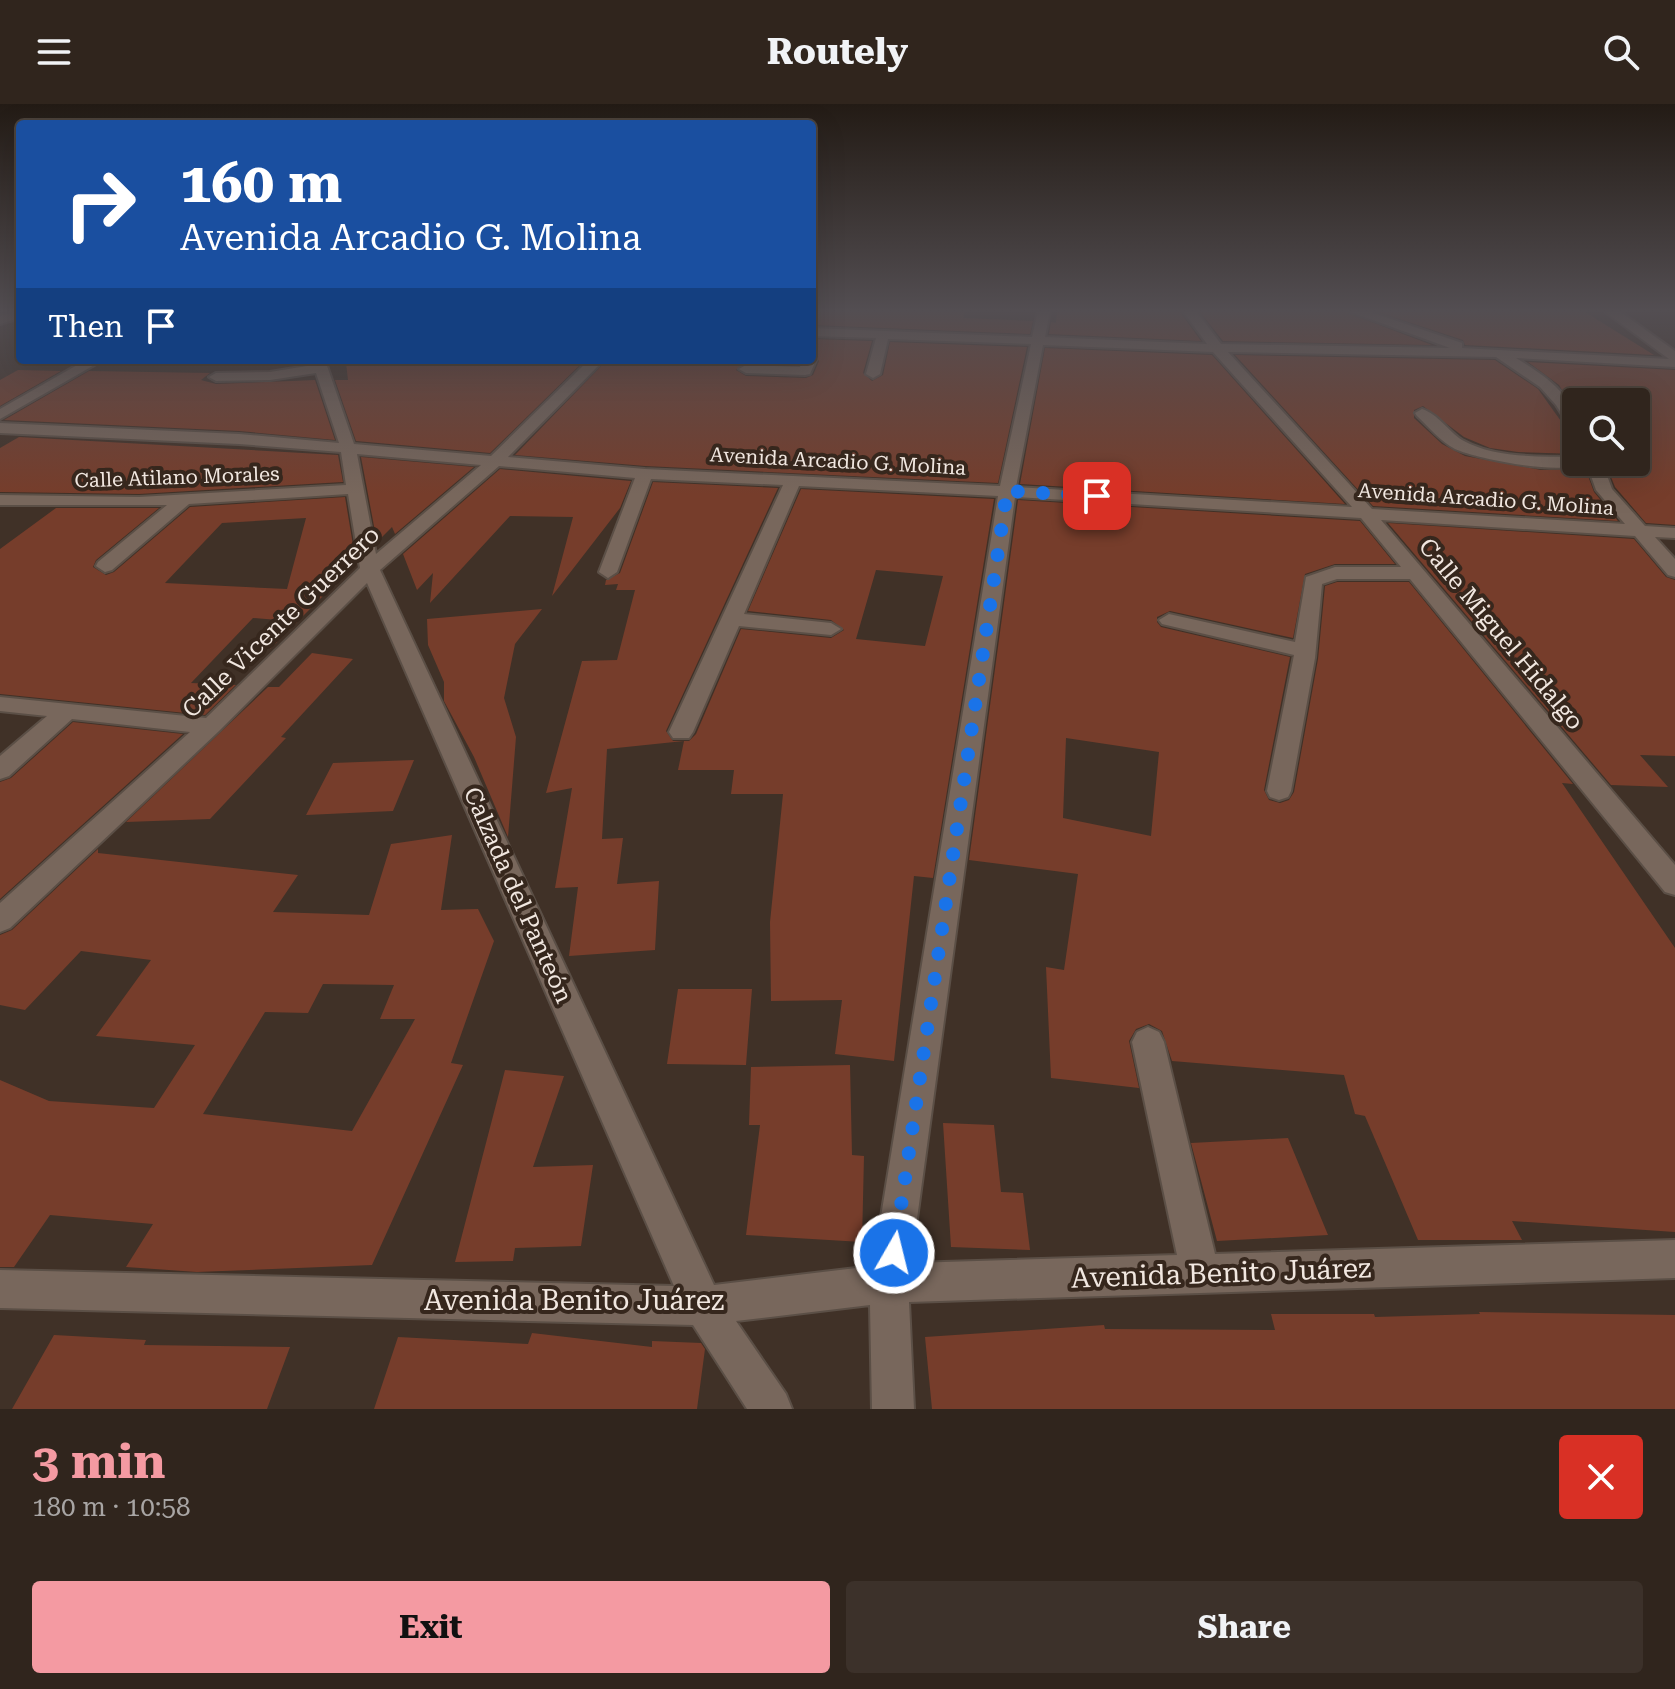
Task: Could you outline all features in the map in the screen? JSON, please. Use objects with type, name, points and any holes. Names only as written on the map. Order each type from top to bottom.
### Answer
[{"type":"street","points":[[0,415],[75,372]]},
{"type":"street","points":[[216,377],[270,376],[287,372]]},
{"type":"street","name":"Calzada del Panteón","points":[[322,372],[348,448],[370,569],[703,1306],[771,1409]]},
{"type":"street","name":"Calle Vicente Guerrero","points":[[0,920],[211,726],[370,569],[495,461],[585,372]]},
{"type":"street","points":[[893,1409],[889,1283],[1007,491],[1032,372]]},
{"type":"street","name":"Calle Miguel Hidalgo","points":[[1239,372],[1366,513],[1675,884]]},
{"type":"street","points":[[1530,372],[1562,399]]},
{"type":"street","points":[[1422,413],[1458,444],[1483,453],[1512,460],[1562,462]]},
{"type":"street","name":"Avenida Arcadio G. Molina","points":[[0,428],[239,439],[645,474],[1007,491],[1675,533]]},
{"type":"street","points":[[608,572],[645,474]]},
{"type":"street","points":[[1599,476],[1604,490],[1675,571]]},
{"type":"street","points":[[681,732],[792,483]]},
{"type":"street","name":"Calle Atilano Morales","points":[[0,500],[69,503],[356,489]]},
{"type":"street","points":[[105,566],[185,499]]},
{"type":"street","points":[[1279,791],[1305,651],[1313,581],[1335,573],[1416,573]]},
{"type":"street","points":[[733,619],[831,629]]},
{"type":"street","points":[[1169,620],[1305,651]]},
{"type":"street","points":[[0,704],[211,726]]},
{"type":"street","points":[[0,770],[68,710]]},
{"type":"street","points":[[1148,1042],[1200,1273]]},
{"type":"street","name":"Avenida Benito Juárez","points":[[0,1289],[703,1306],[889,1283],[1675,1259]]},
{"type":"building","points":[[15,372],[59,372],[0,406],[0,380]]},
{"type":"building","points":[[87,372],[210,373],[201,380],[216,384],[315,380],[335,440],[239,431],[4,420]]},
{"type":"building","points":[[347,372],[573,372],[490,453],[356,441],[335,380],[348,380]]},
{"type":"building","points":[[595,372],[739,372],[746,376],[806,378],[814,372],[863,372],[872,381],[884,372],[1022,372],[998,483],[645,466],[515,455]]},
{"type":"building","points":[[1041,372],[1227,372],[1345,504],[1020,484]]},
{"type":"building","points":[[1250,372],[1513,372],[1538,389],[1562,423],[1562,454],[1490,448],[1464,437],[1423,406],[1414,410],[1414,418],[1442,444],[1465,456],[1541,470],[1562,469],[1562,476],[1588,476],[1594,492],[1618,521],[1373,506]]},
{"type":"building","points":[[1541,372],[1675,372],[1675,525],[1646,523],[1615,487],[1611,476],[1650,476],[1650,388],[1562,390]]},
{"type":"building","points":[[19,437],[338,455],[343,482],[139,494],[0,492],[0,448]]},
{"type":"building","points":[[361,457],[474,467],[395,534],[392,527],[377,542]]},
{"type":"building","points":[[500,469],[631,481],[620,508],[552,596],[573,517],[510,516],[430,603],[433,573],[417,590],[403,554]]},
{"type":"building","points":[[653,482],[778,488],[666,731],[673,741],[684,741],[607,749],[602,839],[623,838],[617,884],[659,881],[655,950],[569,956],[578,887],[555,888],[572,788],[546,793],[582,661],[617,660],[635,590],[616,590],[618,584],[605,585],[606,580],[620,573]]},
{"type":"building","points":[[801,489],[994,499],[933,878],[914,876],[894,1061],[835,1054],[842,1000],[771,1001],[770,922],[783,794],[731,794],[734,770],[678,770],[684,741],[689,741],[696,734],[741,629],[831,638],[844,630],[831,620],[748,611]],"holes":[[[876,570],[943,576],[925,646],[856,639]]]},
{"type":"building","points":[[345,497],[356,563],[270,649],[278,620],[253,618],[191,683],[236,685],[205,715],[0,694],[0,549],[56,508],[159,508],[96,560],[93,567],[106,575],[114,572],[190,507]],"holes":[[[306,518],[287,589],[165,583],[222,523]]]},
{"type":"building","points":[[1018,500],[1360,521],[1395,564],[1335,564],[1305,574],[1293,638],[1170,611],[1157,617],[1157,622],[1161,627],[1290,657],[1264,790],[1269,800],[1280,803],[1289,800],[1294,792],[1318,659],[1325,586],[1337,582],[1409,582],[1573,784],[1562,783],[1675,948],[1675,1232],[1512,1221],[1522,1240],[1418,1240],[1365,1116],[1355,1114],[1344,1075],[1172,1061],[1162,1031],[1149,1024],[1136,1029],[1129,1041],[1139,1088],[1051,1078],[1046,967],[1064,970],[1078,874],[969,860]],"holes":[[[1066,738],[1159,752],[1151,836],[1063,818]]]},
{"type":"building","points":[[1388,523],[1634,539],[1666,577],[1675,580],[1675,756],[1640,755],[1668,787],[1611,785]]},
{"type":"building","points":[[542,609],[515,644],[504,698],[516,737],[508,837],[474,757],[444,701],[444,682],[428,645],[427,619]]},
{"type":"building","points":[[312,653],[353,659],[281,737],[286,738],[210,819],[126,822],[268,687],[279,687]]},
{"type":"building","points":[[73,722],[183,734],[0,899],[0,782],[11,778]]},
{"type":"building","points":[[414,760],[393,811],[306,815],[333,763]]},
{"type":"building","points":[[452,835],[441,910],[478,909],[494,941],[451,1063],[463,1065],[372,1265],[197,1272],[126,1267],[153,1224],[50,1215],[14,1267],[0,1267],[0,1080],[49,1101],[154,1108],[195,1045],[96,1036],[151,960],[81,951],[25,1010],[0,1005],[0,935],[12,930],[98,849],[98,853],[298,875],[273,912],[369,915],[391,844]],"holes":[[[323,984],[394,985],[380,1019],[415,1019],[352,1131],[203,1114],[265,1012],[308,1013]]]},
{"type":"building","points":[[678,989],[752,989],[746,1065],[667,1064]]},
{"type":"building","points":[[850,1065],[852,1155],[864,1156],[862,1242],[746,1235],[760,1125],[749,1125],[751,1067]]},
{"type":"building","points":[[505,1070],[564,1076],[533,1167],[593,1165],[581,1246],[515,1248],[513,1261],[455,1262]]},
{"type":"building","points":[[943,1123],[994,1125],[1001,1192],[1023,1193],[1030,1250],[951,1247]]},
{"type":"building","points":[[1288,1138],[1328,1235],[1217,1241],[1191,1143]]},
{"type":"building","points":[[1479,1312],[1675,1315],[1675,1409],[932,1409],[925,1337],[1104,1325],[1105,1329],[1275,1330],[1271,1314],[1374,1314],[1375,1317]]},
{"type":"building","points":[[532,1333],[652,1347],[652,1341],[701,1343],[705,1349],[697,1409],[374,1409],[398,1337],[528,1344]]},
{"type":"building","points":[[54,1335],[146,1340],[144,1345],[290,1347],[267,1409],[12,1409]]},
{"type":"route","points":[[894,1253],[1007,491],[1097,496]]}]
